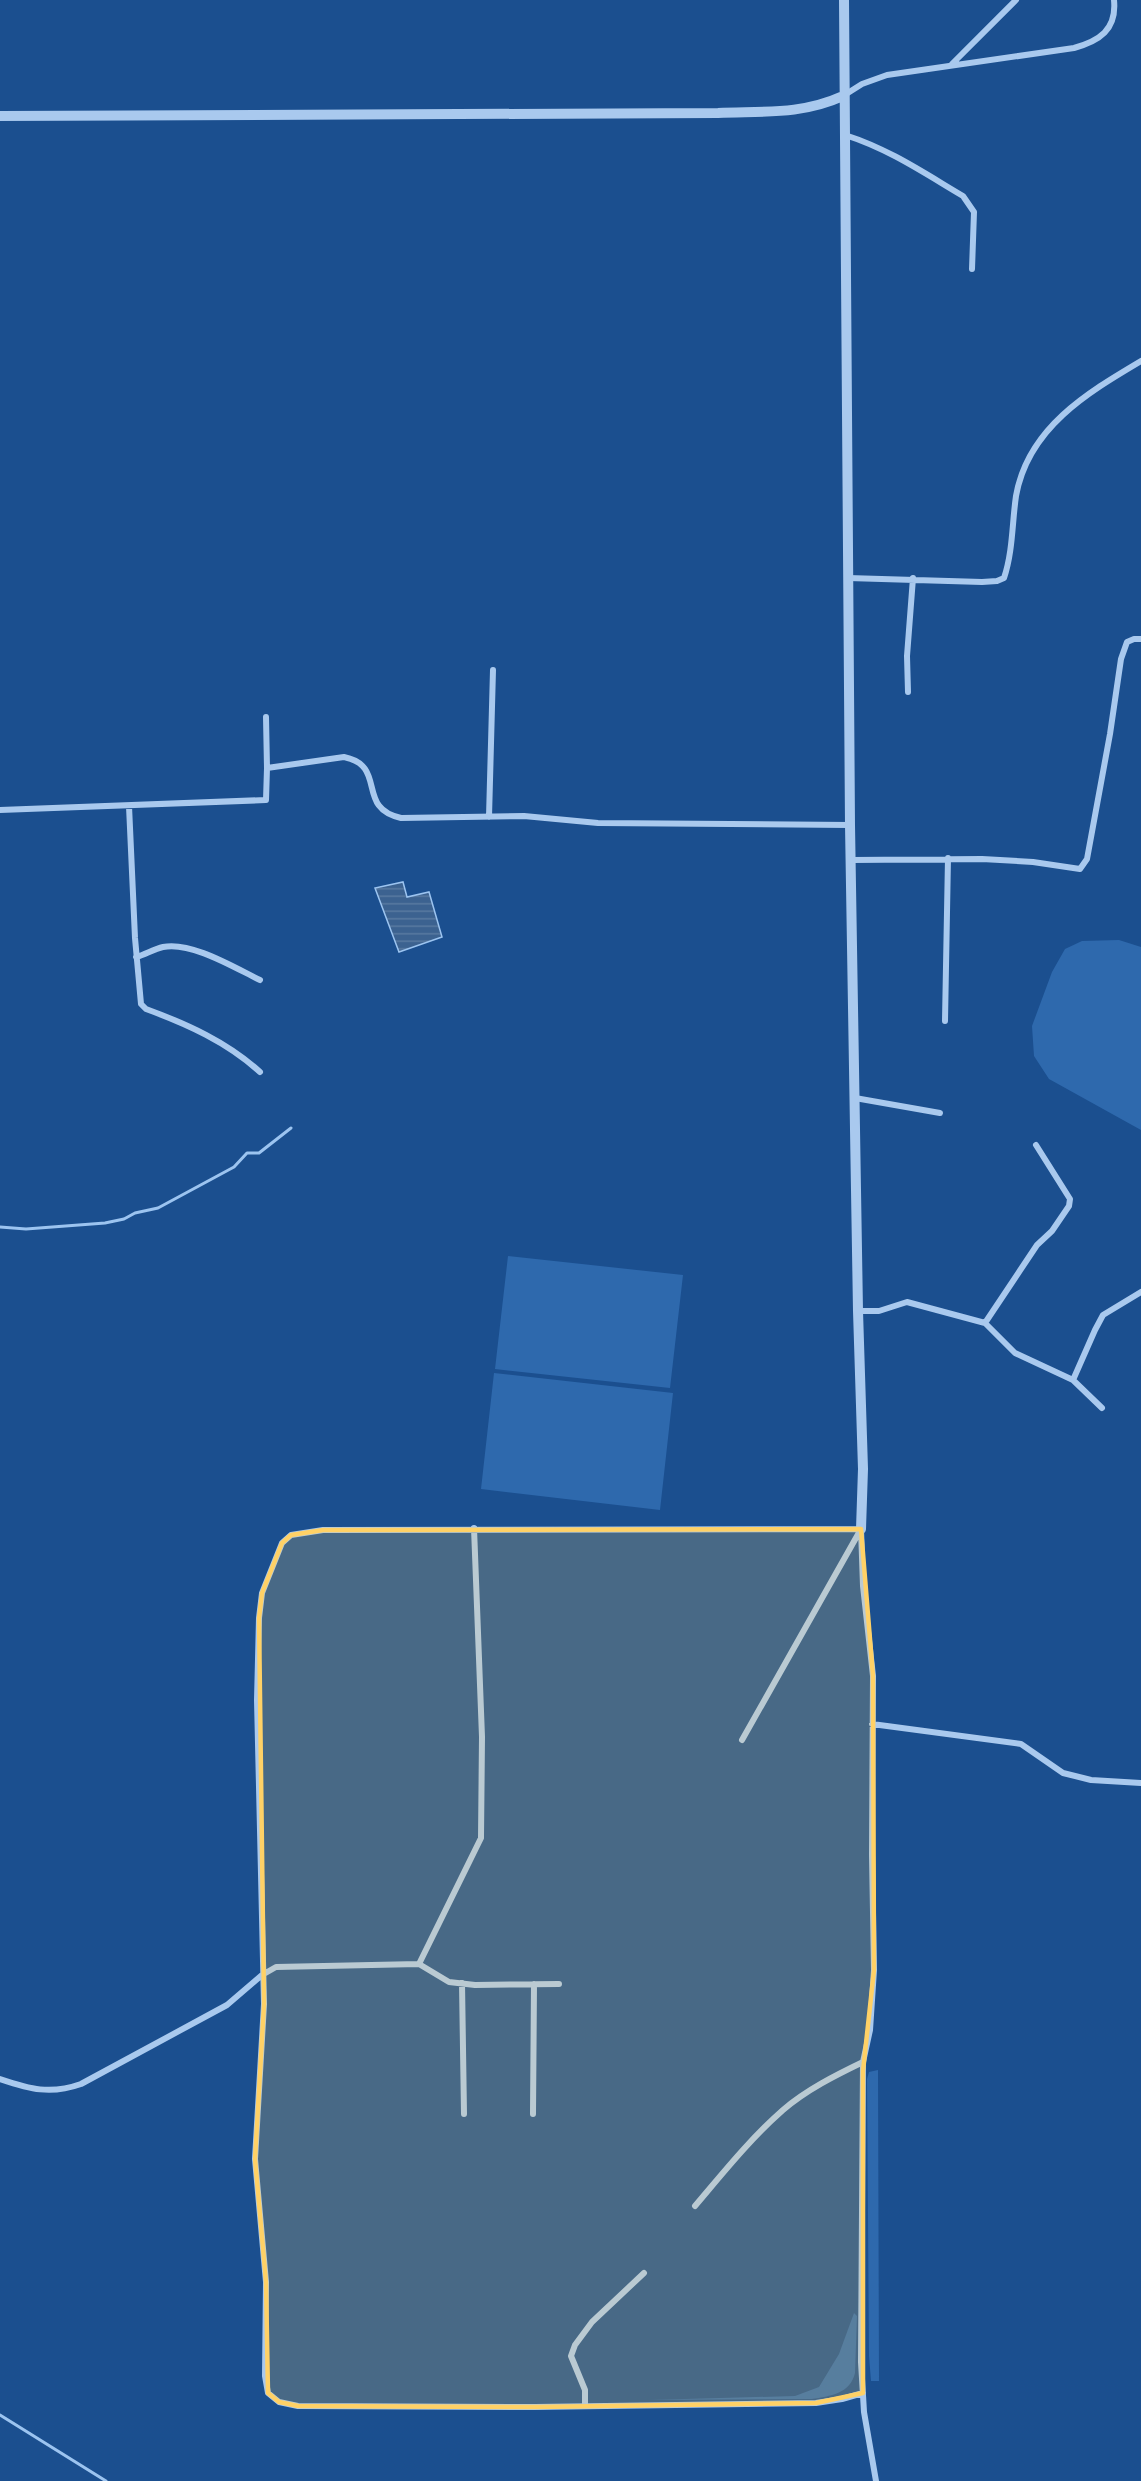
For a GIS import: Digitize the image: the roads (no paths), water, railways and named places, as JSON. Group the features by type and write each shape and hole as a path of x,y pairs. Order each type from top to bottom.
{"street":[{"path":"844,0 850,825 858,1311 863,1458 861,1528 863,1586 873,1676 874,1970 870,2030 863,2062 861,2362 863,2393 876,2481"},
{"path":"951,64 1016,0"},
{"path":"0,116 718,113 798,110 820,106 843,96 862,84 887,75 1074,48 1095,42 1110,24 1114,13 1114,0"},
{"path":"846,135 874,144 901,158 963,196 974,212 972,269"},
{"path":"848,578 913,578 982,582 1004,578 1009,563 1017,494 1029,462 1042,437 1064,412 1141,361"},
{"path":"908,692 907,656 913,578"},
{"path":"852,860 948,858 1033,862 1080,869 1088,859 1121,659 1127,642 1141,639"},
{"path":"489,817 493,670"},
{"path":"0,810 266,800 266,717"},
{"path":"267,768 344,757 356,760 368,772 375,801 381,810 388,816 401,818 524,816 598,823 850,825"},
{"path":"129,806 140,999 146,1009 214,1038 241,1055 260,1072"},
{"path":"945,1021 948,858"},
{"path":"136,957 164,947 175,947 209,954 260,980"},
{"path":"855,1098 940,1113"},
{"path":"985,1323 1037,1245 1052,1231 1070,1206 1070,1199 1035,1145"},
{"path":"1073,1380 1103,1315 1141,1292"},
{"path":"858,1311 879,1311 907,1302 985,1323 1015,1353 1073,1380 1102,1408"},
{"path":"861,1528 474,1528 291,1534 282,1544 262,1593 259,1618 257,1700 264,2004 255,2159 266,2282 265,2376 268,2393 279,2402 298,2406 816,2403 863,2393"},
{"path":"419,1964 481,1838 482,1737 474,1528"},
{"path":"742,1740 861,1528"},
{"path":"872,1724 1020,1744 1063,1773 1091,1779 1141,1783"},
{"path":"0,2079 24,2087 43,2090 63,2090 81,2084 227,2005 276,1966 419,1964 449,1982 559,1984"},
{"path":"462,1983 464,2114"},
{"path":"533,2114 534,1984"},
{"path":"695,2206 732,2163 784,2109 830,2078 863,2062"},
{"path":"585,2406 585,2390 572,2356 574,2345 592,2322 644,2273"}],"waterway":[{"path":"0,1227 26,1229 105,1223 158,1208 234,1167 247,1153 259,1153 291,1128"},
{"path":"0,2415 106,2481"}]}
